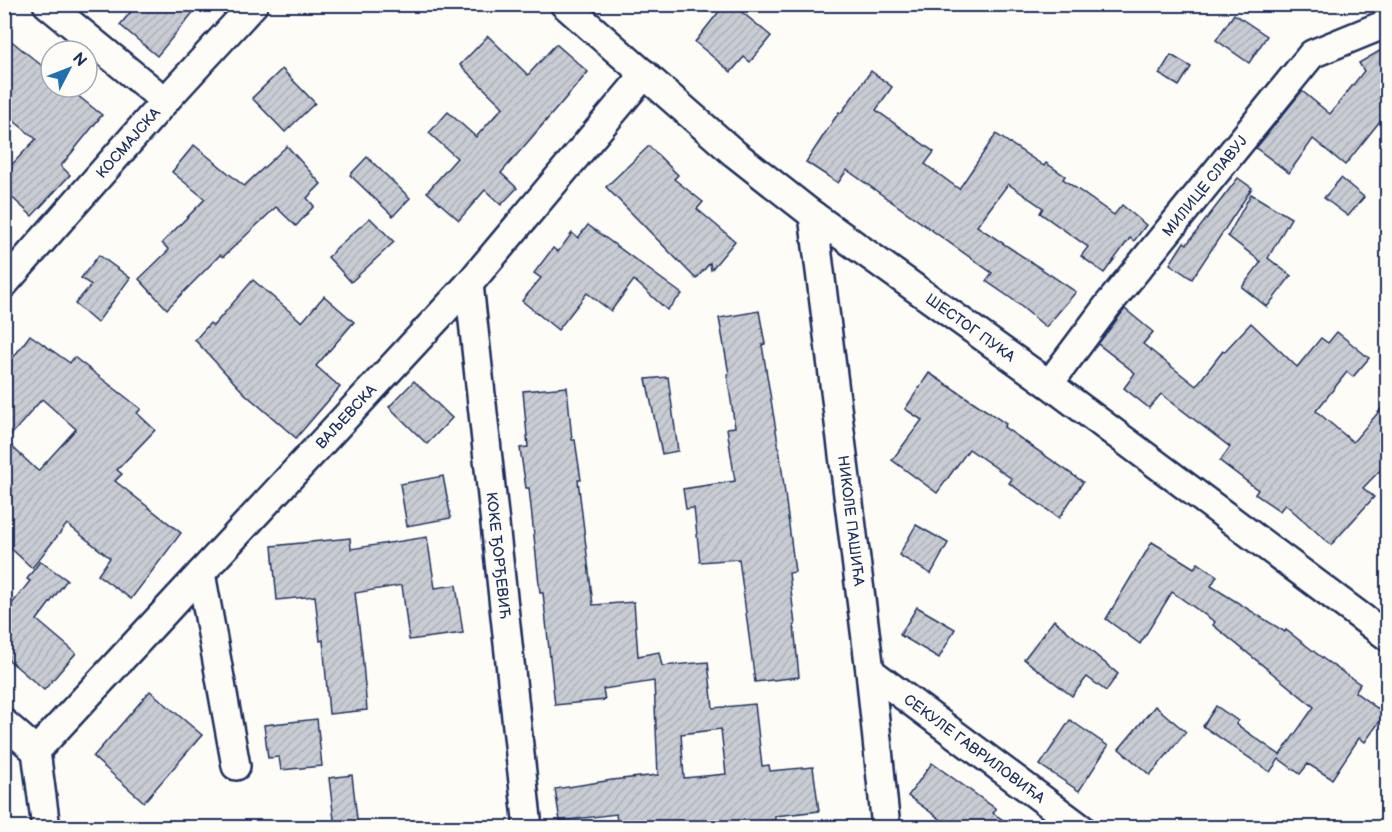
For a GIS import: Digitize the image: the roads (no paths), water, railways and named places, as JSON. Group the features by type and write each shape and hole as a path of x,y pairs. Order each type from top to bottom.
{"street":[{"path":"47,4 165,101"},
{"name":"КОСМАЈСКА","path":"4,284 254,4"},
{"name":"ШЕСТОГ ПУКА","path":"564,4 734,153 813,215 1049,384 1388,637"},
{"name":"МИЛИЦЕ СЛАВУЈ","path":"1049,384 1108,304 1312,54 1388,23"},
{"name":"ВАЉЕВСКА","path":"36,751 469,284 645,74"},
{"name":"НИКОЛЕ ПАШИЋА","path":"813,215 870,670 885,828"},
{"name":"КОКЕ ЂОРЂЕВИЋ","path":"469,284 528,828"},
{"path":"201,573 236,766"},
{"name":"СЕКУЛЕ ГАВРИЛОВИЋА","path":"870,670 1081,828"},
{"path":"4,723 36,751 46,828"}]}
